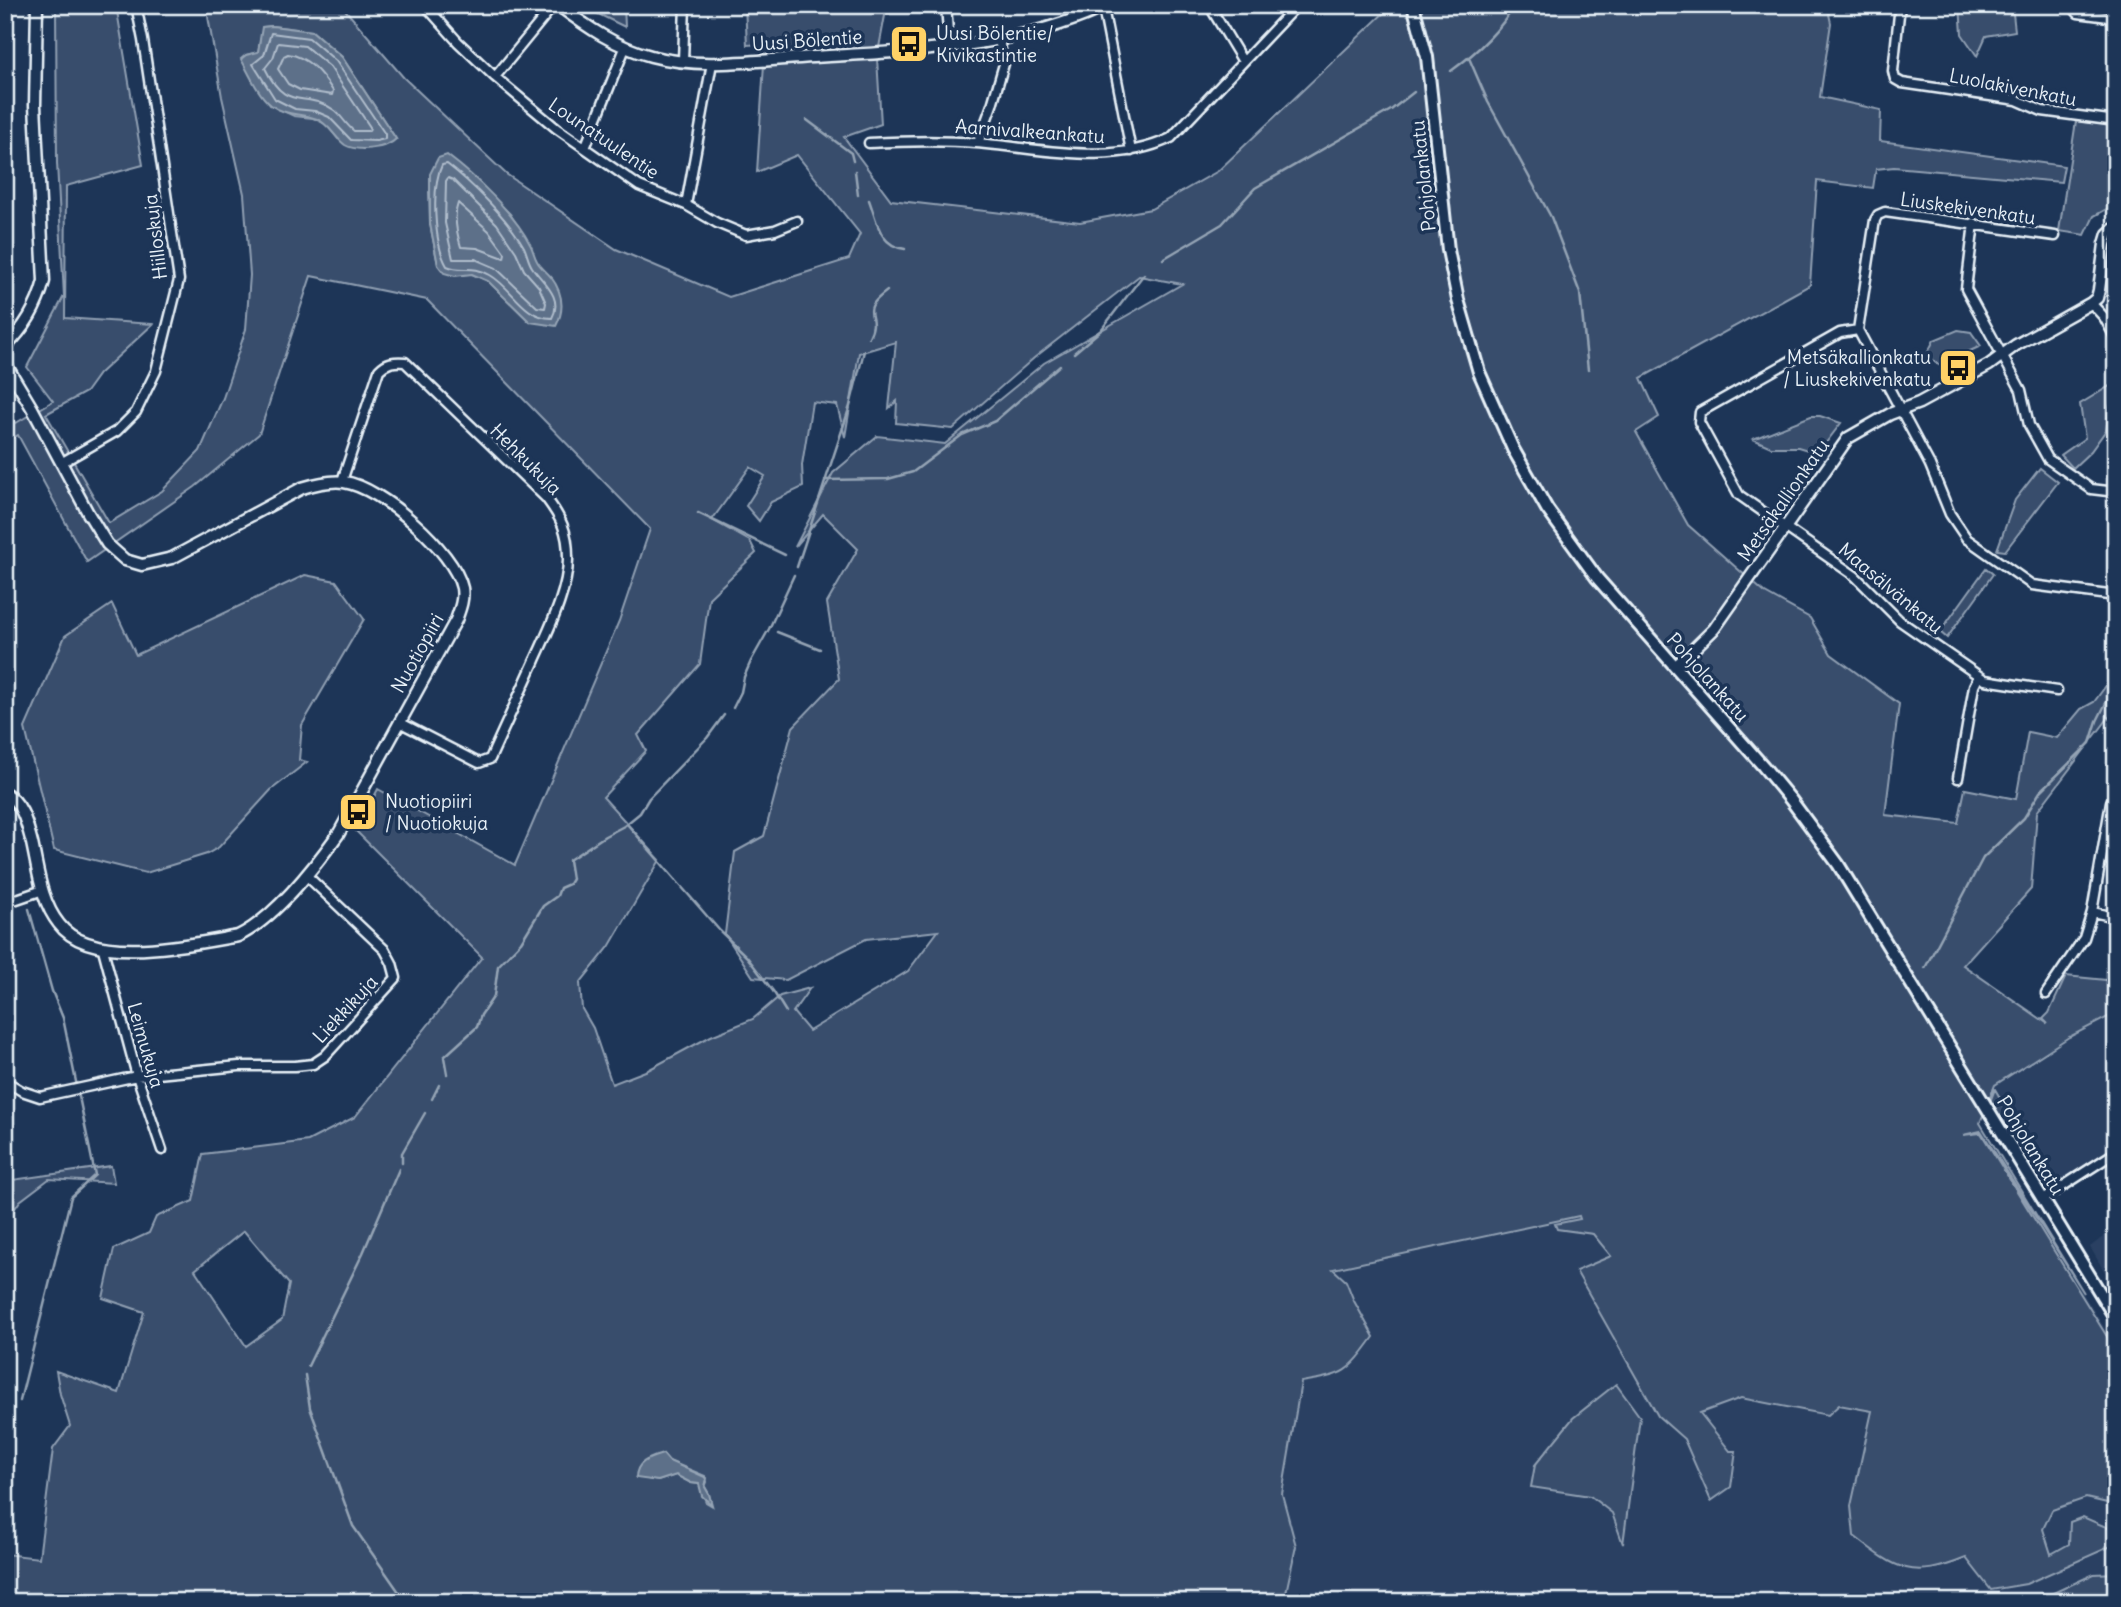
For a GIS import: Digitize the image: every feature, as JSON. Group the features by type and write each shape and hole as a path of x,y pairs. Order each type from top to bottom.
{"main road":[{"name":"Pohjolankatu","path":"1413,5 1427,57 1448,250 1461,312 1487,392 1513,449 1547,509 1597,578 1791,800 1838,864 2116,1319"}],"street":[{"path":"5,347 29,320 44,281 36,105 37,5"},
{"name":"Hiilloskuja","path":"61,463 117,432 136,412 156,371 179,280 136,5"},
{"name":"Lounatuulentie","path":"425,5 458,42 495,77 556,128 639,186 746,234 775,230 797,221"},
{"path":"495,77 556,5"},
{"name":"Uusi Bölentie","path":"556,5 591,30 625,48 653,57 712,63 999,40 1069,21 1105,6"},
{"path":"683,61 685,5"},
{"path":"946,5 949,46"},
{"path":"1209,5 1242,60"},
{"name":"Aarnivalkeankatu","path":"869,143 927,139 1047,151 1113,153 1150,148 1171,138 1242,60 1297,5"},
{"name":"Luolakivenkatu","path":"1900,5 1893,71 1895,79 1902,83 2018,100 2042,111 2116,121"},
{"path":"2071,5 2078,13 2116,18"},
{"path":"1105,6 1132,151"},
{"path":"978,143 1004,64 999,40"},
{"path":"585,148 625,48"},
{"path":"686,205 712,63"},
{"name":"Liuskekivenkatu","path":"1858,330 1878,215 1885,212 2055,236"},
{"path":"1974,223 1966,289 2021,390 2029,425 2048,459 2091,489 2116,492"},
{"path":"2116,227 2108,234 2099,290 2097,298 2091,303 2104,317 2116,339"},
{"name":"Metsäkallionkatu","path":"1676,666 1714,629 1848,438 1989,365 2016,345 2091,303"},
{"path":"1858,330 1930,465 1950,514 1967,538 2032,585 2116,596"},
{"name":"Maasälvänkatu","path":"1858,330 1840,333 1700,412 1699,422 1739,495 1855,576 1899,621 1985,680 2057,691"},
{"name":"Hehkukuja","path":"342,481 379,370 385,364 405,362 546,498 561,518 566,537 569,560 565,584 550,625 490,759 480,763 399,722"},
{"name":"Nuotiopiiri","path":"5,363 107,544 125,560 142,565 156,564 302,488 342,481 373,492 397,509 444,555 462,588 462,603 456,620 339,833 306,875 251,930 238,936 154,947 103,949 76,940 61,927 51,912 23,814 5,793"},
{"path":"1958,779 1974,685 1979,676"},
{"path":"2046,995 2084,938 2092,912 2111,802 2116,797"},
{"name":"Liekkikuja","path":"138,1076 239,1066 313,1064 326,1056 396,978 385,950 306,875"},
{"path":"5,902 43,890"},
{"path":"2092,912 2116,917"},
{"name":"Leimukuja","path":"103,949 138,1076 162,1150"},
{"path":"5,1081 40,1097 138,1076"},
{"path":"2043,1199 2116,1152"}],"shaded area":[{"path":"56,5 116,5 143,165 66,186 65,318 153,324 99,374 86,392 46,414 109,523 162,491 200,451 223,398 246,329 250,275 244,194 222,97 206,5 341,5 404,78 506,174 616,249 729,297 849,259 860,234 797,155 757,172 764,64 762,44 747,45 745,5 887,5 877,58 881,124 844,137 891,200 1080,222 1151,209 1218,171 1389,8 1388,5 1827,5 1831,23 1820,97 1881,110 1880,141 2064,166 2061,182 1894,167 1876,169 1873,188 1817,181 1810,285 1641,378 1659,417 1636,432 1688,525 1765,593 1810,618 1831,654 1899,704 1885,815 1958,823 1965,789 2016,799 2028,732 2057,738 2081,709 2094,702 2116,672 2116,708 2037,812 2031,889 1963,965 2048,1024 2043,1019 2049,1013 2066,976 2116,981 2116,1013 2069,1037 1995,1085 1980,1123 2084,1293 1981,1131 1963,1135 1981,1133 2116,1351 2116,1517 2107,1503 2086,1498 2052,1510 2043,1529 2051,1554 2069,1544 2070,1522 2083,1517 2113,1530 2116,1544 2026,1584 1991,1590 1966,1558 1932,1569 1918,1570 1894,1564 1854,1536 1851,1506 1872,1411 1839,1405 1828,1415 1741,1398 1700,1413 1730,1451 1736,1451 1731,1487 1711,1501 1684,1439 1658,1416 1576,1271 1611,1256 1593,1234 1557,1229 1555,1224 1580,1219 1579,1216 1333,1269 1346,1281 1374,1337 1358,1359 1344,1370 1328,1377 1301,1382 1282,1494 1296,1546 1284,1602 5,1602 5,1554 39,1558 53,1449 70,1426 56,1371 119,1393 144,1312 103,1298 114,1249 149,1233 156,1217 193,1201 203,1154 308,1141 355,1117 482,957 356,831 378,789 515,865 619,621 650,529 427,300 311,276 259,434 195,487 87,562 18,435 5,442 5,410 16,423 53,401 27,367 64,296 57,163","holes":["263,27 312,31 342,57 396,139 338,139 326,124 313,118 294,116 270,105 242,59 258,52","463,168 510,214 530,245 537,263 552,278 530,322 488,281 438,265 430,224 429,192","1139,276 1182,284 1044,363 945,444 877,436 833,473 795,547 823,514 858,549 827,603 839,679 793,727 764,836 735,852 725,934 753,977 786,980 866,939 938,931 908,971 809,1031 793,1012 810,988 780,996 753,1019 711,1036 648,1070 612,1084 593,1028 582,1009 580,983 609,947 660,860 603,797 646,751 638,735 700,664 709,598 756,553 750,541 712,520 750,467 765,476 746,506 759,521 771,502 803,487 802,465 812,402 837,405 845,437 859,353 896,342 889,408 897,401 896,423 953,429 1034,358","244,1231 289,1284 282,1320 246,1346 195,1270","663,1454 669,1461 705,1476 705,1487 711,1505 706,1502 699,1484 676,1475 658,1481 636,1477"]},
{"path":"580,5 624,5 625,27"},
{"path":"1960,5 2012,5 2015,31 1986,36 1977,56 1962,34"},
{"path":"2076,121 2116,126 2116,204 2094,216 2085,235 2059,231"},
{"path":"1958,330 1971,332 1981,346 1939,365 1932,360 1928,352 1934,340"},
{"path":"2113,384 2106,430 2091,451 2073,468 2061,455 2085,438 2080,404"},
{"path":"1811,416 1841,423 1822,448 1814,452 1798,447 1771,447 1753,439"},
{"path":"2040,468 2058,482 2005,551 1997,550 2015,500"},
{"path":"1986,568 1993,574 1947,638 1940,632"},
{"path":"305,575 336,581 364,619 302,725 299,760 307,762 271,790 219,847 207,854 146,873 54,850 25,728 65,636 112,604 136,655"},
{"path":"2112,1014 2116,1015 2116,1161 2059,1195 1995,1086"},
{"path":"1995,1089 2042,1175 2027,1159 1991,1106"},
{"path":"1981,1131 2116,1346 2116,1602 1257,1602 1307,1274"},
{"path":"111,1166 114,1183 49,1179 20,1201 5,1223 5,1181"},
{"path":"2116,1227 2116,1291 2090,1247"},
{"path":"1616,1384 1640,1417 1623,1544 1612,1513 1590,1496 1531,1487 1535,1465 1573,1418"},
{"path":"2116,1573 2116,1602 2091,1598 2088,1602 2034,1602 2094,1574"}],"water":[{"path":"262,27 312,31 342,57 396,139 379,147 350,147 317,119 282,111 266,101 241,59 258,52"},
{"path":"447,155 494,196 524,234 538,263 558,289 562,307 556,326 530,322 488,281 472,274 455,276 444,273 438,265 430,224 430,174 438,158"},
{"path":"663,1454 669,1461 707,1478 705,1487 712,1505 702,1496 699,1484 676,1475 658,1481 636,1478 641,1464"}],"waterway":[{"path":"1451,71 1486,41 1515,5"},
{"path":"1469,58 1488,102 1551,217 1580,293 1588,370"},
{"path":"1163,259 1222,224 1255,188 1391,110 1414,92"},
{"path":"807,120 851,153 853,161"},
{"path":"855,171 858,195"},
{"path":"869,200 884,238 896,247 905,249"},
{"path":"1074,353 1101,330 1144,274"},
{"path":"869,337 873,323 871,309 887,291"},
{"path":"797,567 850,406 864,351"},
{"path":"825,480 888,479 913,472 962,435 995,421 1060,365"},
{"path":"698,513 785,555"},
{"path":"733,708 751,661 794,575"},
{"path":"777,632 820,649"},
{"path":"1925,968 1983,858 2024,818 2040,792 2090,743 2097,721 2116,683"},
{"path":"447,1074 444,1057 477,1027 481,1015 494,996 498,966 521,942 543,906 557,896 560,888 569,884 572,879 569,860 640,813 649,798 707,738 724,715"},
{"path":"627,824 720,931 747,957 786,1012"},
{"path":"20,1401 71,1197 95,1175 63,1018 52,991 29,909"},
{"path":"432,1099 439,1085"},
{"path":"402,1163 402,1153 425,1113"},
{"path":"308,1366 363,1253 399,1169"},
{"path":"305,1375 310,1408 353,1526 406,1602"}],"place":[{"name":"Uusi Bölentie/ Kivikastintie","path":"909,44"},
{"name":"Metsäkallionkatu / Liuskekivenkatu","path":"1958,368"},
{"name":"Nuotiopiiri / Nuotiokuja","path":"358,812"}]}
